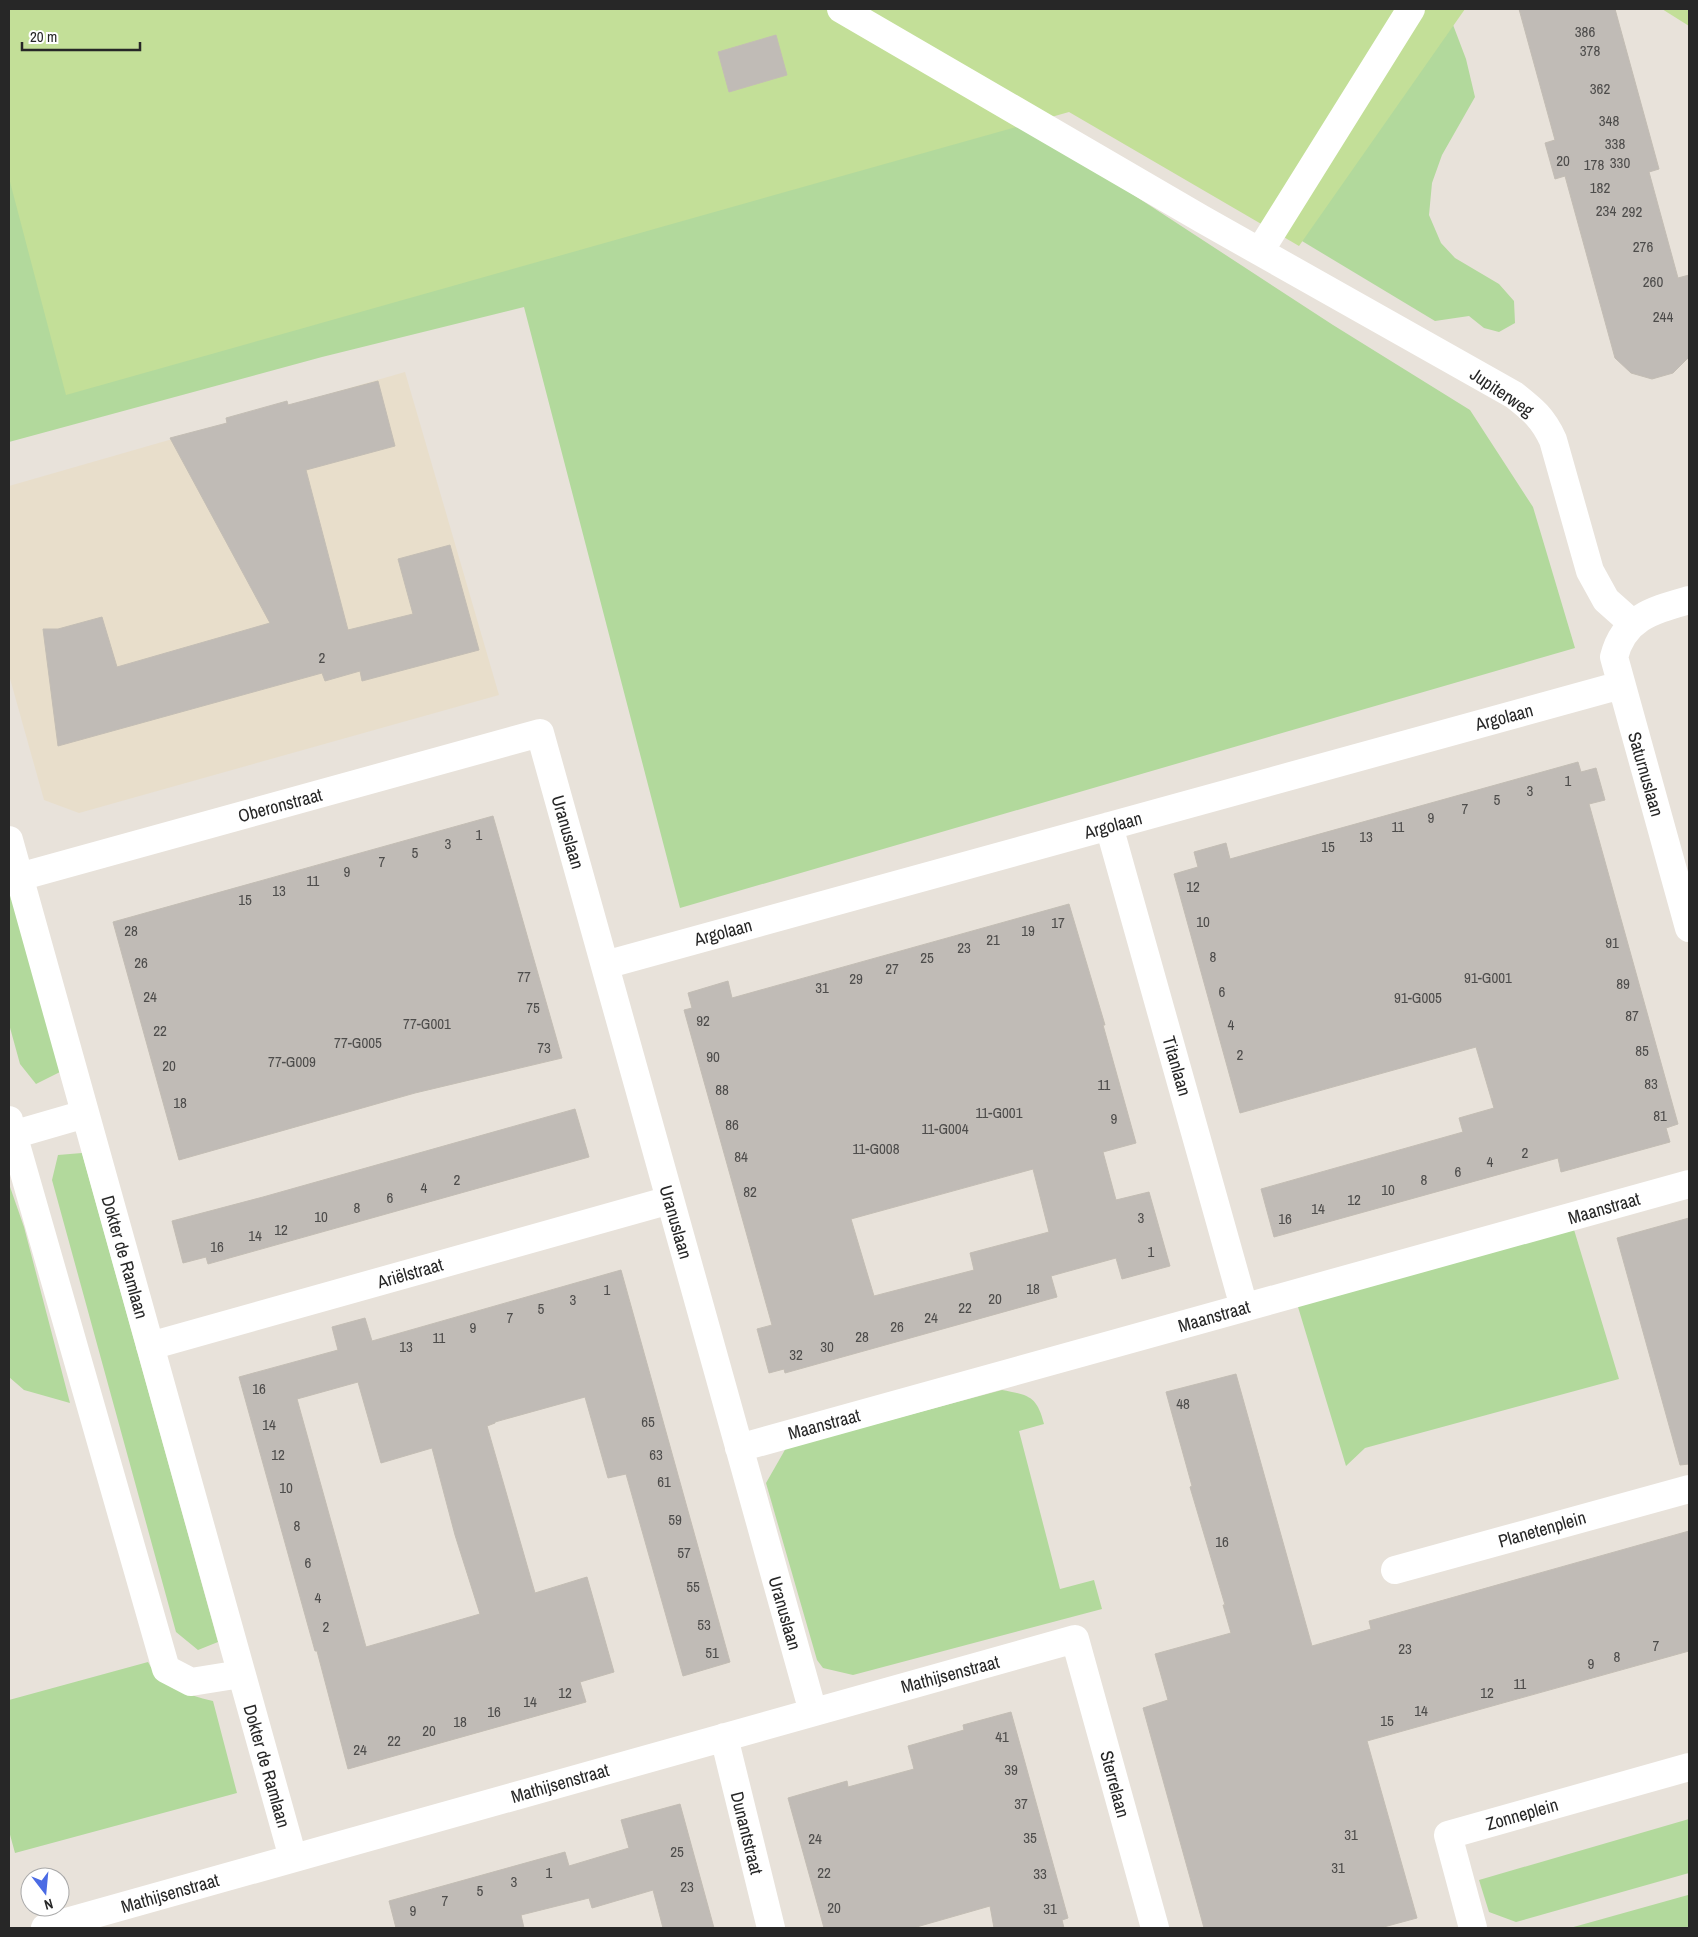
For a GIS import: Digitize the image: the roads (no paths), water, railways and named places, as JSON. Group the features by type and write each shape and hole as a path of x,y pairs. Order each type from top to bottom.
{"street":[{"name":"Jupiterweg","path":"840,9 1202,219 1514,395 1530,407 1545,422 1553,440 1590,571 1606,600 1632,624"},
{"path":"1260,251 1411,9"},
{"path":"1632,624 1652,611 1689,600"},
{"name":"Saturnuslaan","path":"1632,624 1617,645 1614,657 1689,928"},
{"name":"Argolaan","path":"605,965 1621,685"},
{"name":"Oberonstraat","path":"19,877 540,733"},
{"name":"Uranuslaan","path":"540,733 813,1712"},
{"name":"Titanlaan","path":"1109,826 1244,1307"},
{"name":"Dokter de Ramlaan","path":"9,840 293,1858"},
{"path":"85,1114 10,1130 166,1669 191,1682 241,1674"},
{"name":"Maanstraat","path":"739,1448 1689,1184"},
{"name":"Ariëlstraat","path":"150,1346 670,1200"},
{"name":"Planetenplein","path":"1395,1570 1689,1489"},
{"name":"Mathijsenstraat","path":"45,1928 1075,1639"},
{"name":"Sterrelaan","path":"1075,1639 1155,1928"},
{"name":"Dunantstraat","path":"724,1737 771,1928"},
{"name":"Zonneplein","path":"1473,1928 1448,1835 1689,1767"}]}
